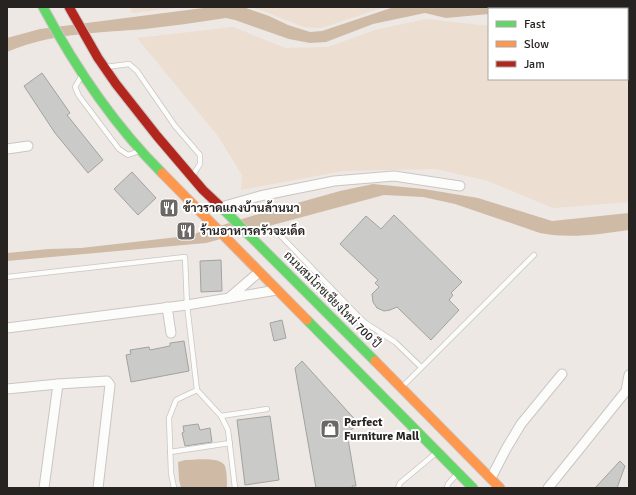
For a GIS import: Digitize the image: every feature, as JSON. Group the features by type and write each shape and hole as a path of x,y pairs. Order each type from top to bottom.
{"main road":[{"path":"43,7 74,63 123,129 141,150 206,219 473,488"},
{"name":"ถนนสมโภชเชียงใหม่ 700 ปี","path":"69,7 98,58 146,123 192,176 500,488"}],"street":[{"path":"7,149 28,146"},
{"path":"221,207 260,196 334,181 394,176 460,186"},
{"path":"228,299 259,272"},
{"path":"7,328 187,305 278,290"},
{"path":"167,307 171,333"},
{"path":"491,478 521,424 562,374"},
{"path":"548,488 626,391 629,375"},
{"path":"7,389 58,384 109,382 110,385 98,488"},
{"path":"44,488 58,384"}],"lane":[{"path":"105,67 129,64 137,71 175,126 200,155 200,164 192,176"},
{"path":"82,74 75,87 79,96 119,150 128,155 141,150"},
{"path":"278,233 360,318 395,342 422,368"},
{"path":"401,387 422,368 534,255"},
{"path":"7,277 185,257 187,305 197,390 221,416 228,430 235,488"},
{"path":"174,488 171,474 169,418 176,400 197,390"},
{"path":"221,416 267,409"},
{"path":"170,452 230,443"},
{"path":"398,488 400,483 437,452"},
{"path":"447,488 448,484 458,473"}],"shaded area":[{"path":"130,7 186,7 132,13"},
{"path":"211,7 243,7 310,32 322,31 394,7 553,7 488,8 488,14 446,18 425,13 373,24 326,42 310,43 289,39 226,18 145,29 57,37 7,52 7,38 40,29"},
{"path":"249,7 384,7 321,28 304,27"},
{"path":"426,19 488,26 488,80 628,80 629,27 629,202 553,208 488,181 436,169 343,171 241,190 242,175 218,136 137,38 233,27 285,48 328,47 375,30"},
{"path":"373,184 424,189 478,198 552,221 629,213 629,230 574,236 551,235 540,233 455,204 423,197 384,195 206,243 7,261 7,253 81,248 187,236 340,191"},
{"path":"201,459 223,463 227,477 227,488 181,488 178,462"}],"building":[{"path":"42,73 70,113 67,115 103,160 88,173 55,133 24,86"},
{"path":"132,172 156,198 138,215 114,189"},
{"path":"394,215 462,282 451,293 453,295 449,300 459,310 431,340 397,307 384,311 377,308 373,302 372,294 379,287 375,283 378,280 340,244 366,216 381,229"},
{"path":"221,260 222,291 201,292 200,261"},
{"path":"282,320 286,338 274,341 270,323"},
{"path":"184,341 189,371 131,382 126,355 131,354 130,350 149,347 150,350 170,346 170,343"},
{"name":"Perfect Furniture Mall","path":"302,361 359,424 347,433 356,486 352,486 353,488 316,488 295,368"},
{"path":"270,416 279,480 245,485 237,420"},
{"path":"198,424 200,430 210,428 212,442 185,446 182,433 184,432 183,426"},
{"path":"620,461 625,466 617,488 595,488"}],"traffic: fast":[{"path":"43,7 68,52 96,94 144,155 162,173"},
{"path":"221,207 375,361"},
{"path":"307,320 473,488"}],"traffic: slow":[{"path":"162,173 307,320"},
{"path":"375,361 500,488"}],"traffic: jam":[{"path":"69,7 98,58 116,84 157,136 203,190 221,207"}],"place":[{"name":"ข้าวราดแกงบ้านล้านนา","path":"169,208"},
{"name":"ร้านอาหารครัวจะเด็ด","path":"186,231"},
{"name":"Perfect Furniture Mall","path":"330,429"}]}
